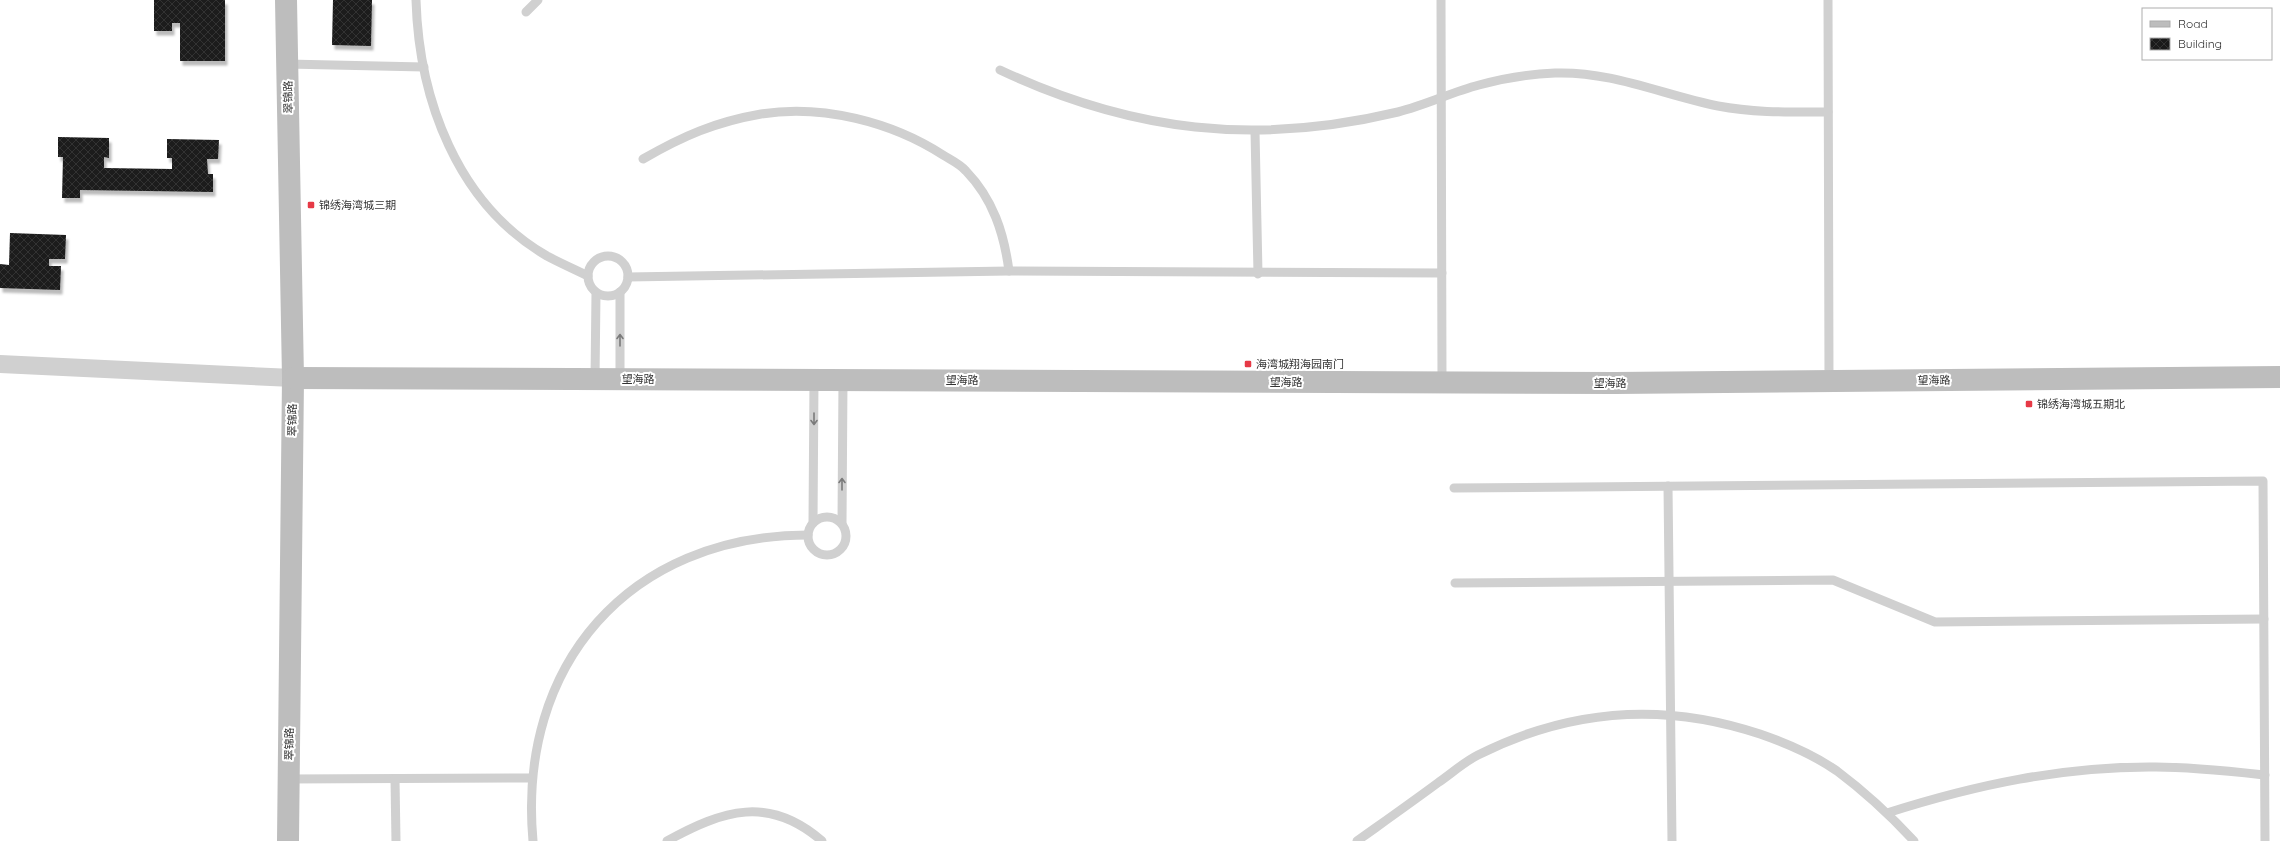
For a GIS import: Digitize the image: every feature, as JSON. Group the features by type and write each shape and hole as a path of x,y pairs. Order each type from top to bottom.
{"street":[{"name":"翠锦路","path":"286,0 293,378 288,841"},
{"path":"0,364 293,378"},
{"name":"望海路","path":"293,378 1442,382 1829,381 2280,377"}],"lane":[{"path":"416,0 417,31 434,112 452,155 477,194 509,227 546,255 588,276"},
{"path":"526,12 538,0"},
{"path":"1441,0 1442,382"},
{"path":"1828,0 1829,381"},
{"path":"287,64 424,67"},
{"path":"1000,70 1069,100 1128,116 1180,126 1255,131 1300,129 1368,119 1441,99 1486,83 1517,76 1557,73 1596,75 1636,82 1682,97 1758,112 1828,112"},
{"path":"643,159 680,138 721,123 763,114 806,112 849,117 890,128 929,146 965,169 979,186 992,206 1001,227 1009,272"},
{"path":"1255,131 1258,274"},
{"path":"620,292 613,295 604,296 596,293 590,285 588,276 590,266 598,258 608,256 618,259 626,267 628,277 620,292 620,379"},
{"path":"628,277 1009,272 1258,274 1442,273"},
{"path":"595,379 596,293"},
{"path":"813,523 824,517 837,519 845,528 846,541 844,547 834,554 821,554 811,547 808,534 813,523 814,380"},
{"path":"842,523 843,380"},
{"path":"1454,488 2263,481 2265,841"},
{"path":"1668,486 1672,841"},
{"path":"533,841 531,816 532,778 539,731 555,686 579,645 610,609 647,579 688,556 734,541 781,535 808,534"},
{"path":"1455,583 1834,580 1935,622 2264,619"},
{"path":"1357,841 1476,756 1522,735 1570,721 1620,714 1670,714 1728,724 1784,742 1836,770 1887,813 1914,841"},
{"path":"1887,813 1940,796 1985,785 2054,773 2101,768 2156,767 2210,769 2265,775"},
{"path":"288,779 532,778"},
{"path":"395,779 396,841"},
{"path":"667,841 720,816 749,811 778,814 805,827 822,841"}],"building":[{"path":"154,0 225,0 225,61 180,61 180,23 172,23 172,31 154,31"},
{"path":"333,0 372,0 371,46 332,45"},
{"path":"58,137 109,138 109,158 104,157 104,168 172,169 172,158 167,158 167,139 219,140 218,159 207,159 208,174 213,174 213,192 80,190 80,198 62,198 63,157 58,157"},
{"path":"10,233 66,235 65,259 49,259 49,266 61,266 60,290 0,288 0,264 9,265"}],"place":[{"name":"锦绣海湾城三期","path":"311,205"},
{"name":"海湾城翔海园南门","path":"1248,364"},
{"name":"锦绣海湾城五期北","path":"2029,404"}]}
